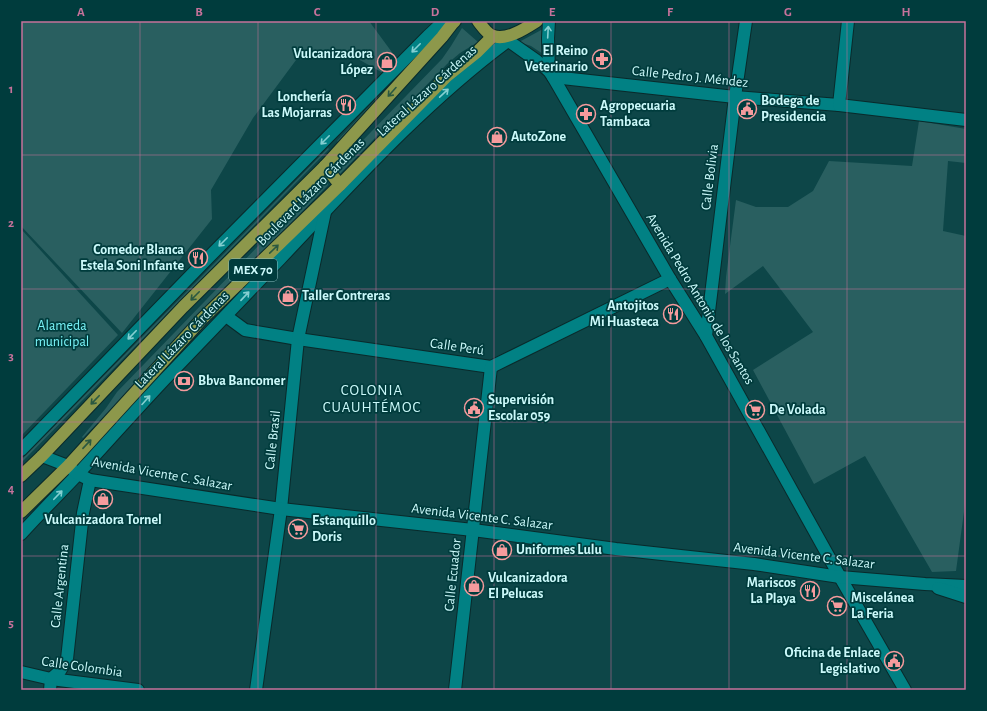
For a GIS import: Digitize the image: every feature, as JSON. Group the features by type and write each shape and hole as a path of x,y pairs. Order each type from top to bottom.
{"main road":[{"name":"Boulevard Lázaro Cárdenas","path":"21,476 42,456 183,307 325,166 455,21"},
{"path":"478,21 484,30 502,38"},
{"name":"MEX 70","path":"502,38 526,28 537,21"},
{"name":"Boulevard Lázaro Cárdenas","path":"21,512 68,466 202,319 329,196 447,76 477,52 502,38"},
{"path":"325,166 340,185"}],"street":[{"path":"21,450 212,253 444,21"},
{"path":"548,21 551,74"},
{"name":"Calle Bolivia","path":"706,336 735,97 746,21"},
{"path":"838,105 848,21"},
{"path":"502,38 537,61 551,74"},
{"name":"Lateral Lázaro Cárdenas","path":"21,534 163,381 406,128 450,87 486,57 502,38"},
{"name":"Calle Pedro J. Méndez","path":"551,74 735,97 838,105 966,120"},
{"name":"Avenida Pedro Antonio de los Santos","path":"551,74 670,279 706,336 840,577 905,690"},
{"name":"Calle Brasil","path":"256,690 281,509 298,339 329,196"},
{"name":"Calle Perú","path":"226,316 245,330 491,367 670,279"},
{"name":"Calle Ecuador","path":"455,690 491,367"},
{"name":"Avenida Vicente C. Salazar","path":"42,456 68,466 78,474 90,480 281,509 473,530 616,549 754,564 840,577 966,586"},
{"name":"Calle Argentina","path":"51,684 67,659 83,513 90,480"},
{"name":"Avenida Vicente C. Salazar","path":"925,584 966,598"},
{"name":"Calle Colombia","path":"21,672 51,684 138,690"}],"green space":[{"path":"21,21 369,21 394,55 383,73 358,59 302,52 253,118 211,190 212,219 122,333 21,226"},
{"path":"462,28 478,42 460,53 447,64 339,175 335,169 442,59"},
{"path":"543,29 543,54 531,46 519,42"},
{"path":"427,44 428,46 338,142 337,141"},
{"path":"919,121 966,129 966,163 948,161 943,231 966,236 966,497 956,571 932,572 865,456 814,484 753,370 813,332 763,266 725,294 736,200 756,207 788,207 813,191 829,161 912,166"},
{"path":"328,148 329,149 21,463 21,460"},
{"path":"323,179 327,181 328,185 83,438 82,437 117,392"},
{"name":"Alameda municipal","path":"21,229 118,335 21,436"}],"place":[{"name":"El Reino Veterinario","path":"602,59"},
{"name":"Vulcanizadora López","path":"387,62"},
{"name":"Lonchería Las Mojarras","path":"346,105"},
{"name":"Bodega de Presidencia","path":"747,109"},
{"name":"Agropecuaria Tambaca","path":"586,114"},
{"name":"AutoZone","path":"497,137"},
{"name":"Comedor Blanca Estela Soni Infante","path":"198,258"},
{"name":"Taller Contreras","path":"288,296"},
{"name":"Antojitos Mi Huasteca","path":"673,314"},
{"name":"Bbva Bancomer","path":"184,381"},
{"name":"Supervisión Escolar 059","path":"474,408"},
{"name":"De Volada","path":"755,410"},
{"name":"Vulcanizadora Tornel","path":"103,499"},
{"name":"Estanquillo Doris","path":"298,529"},
{"name":"Uniformes Lulu","path":"502,550"},
{"name":"Vulcanizadora El Pelucas","path":"474,586"},
{"name":"Mariscos La Playa","path":"810,591"},
{"name":"Miscelánea La Feria","path":"837,606"},
{"name":"Oficina de Enlace Legislativo","path":"894,661"}],"district":[{"name":"COLONIA CUAUHTÉMOC","path":"372,398"}]}
